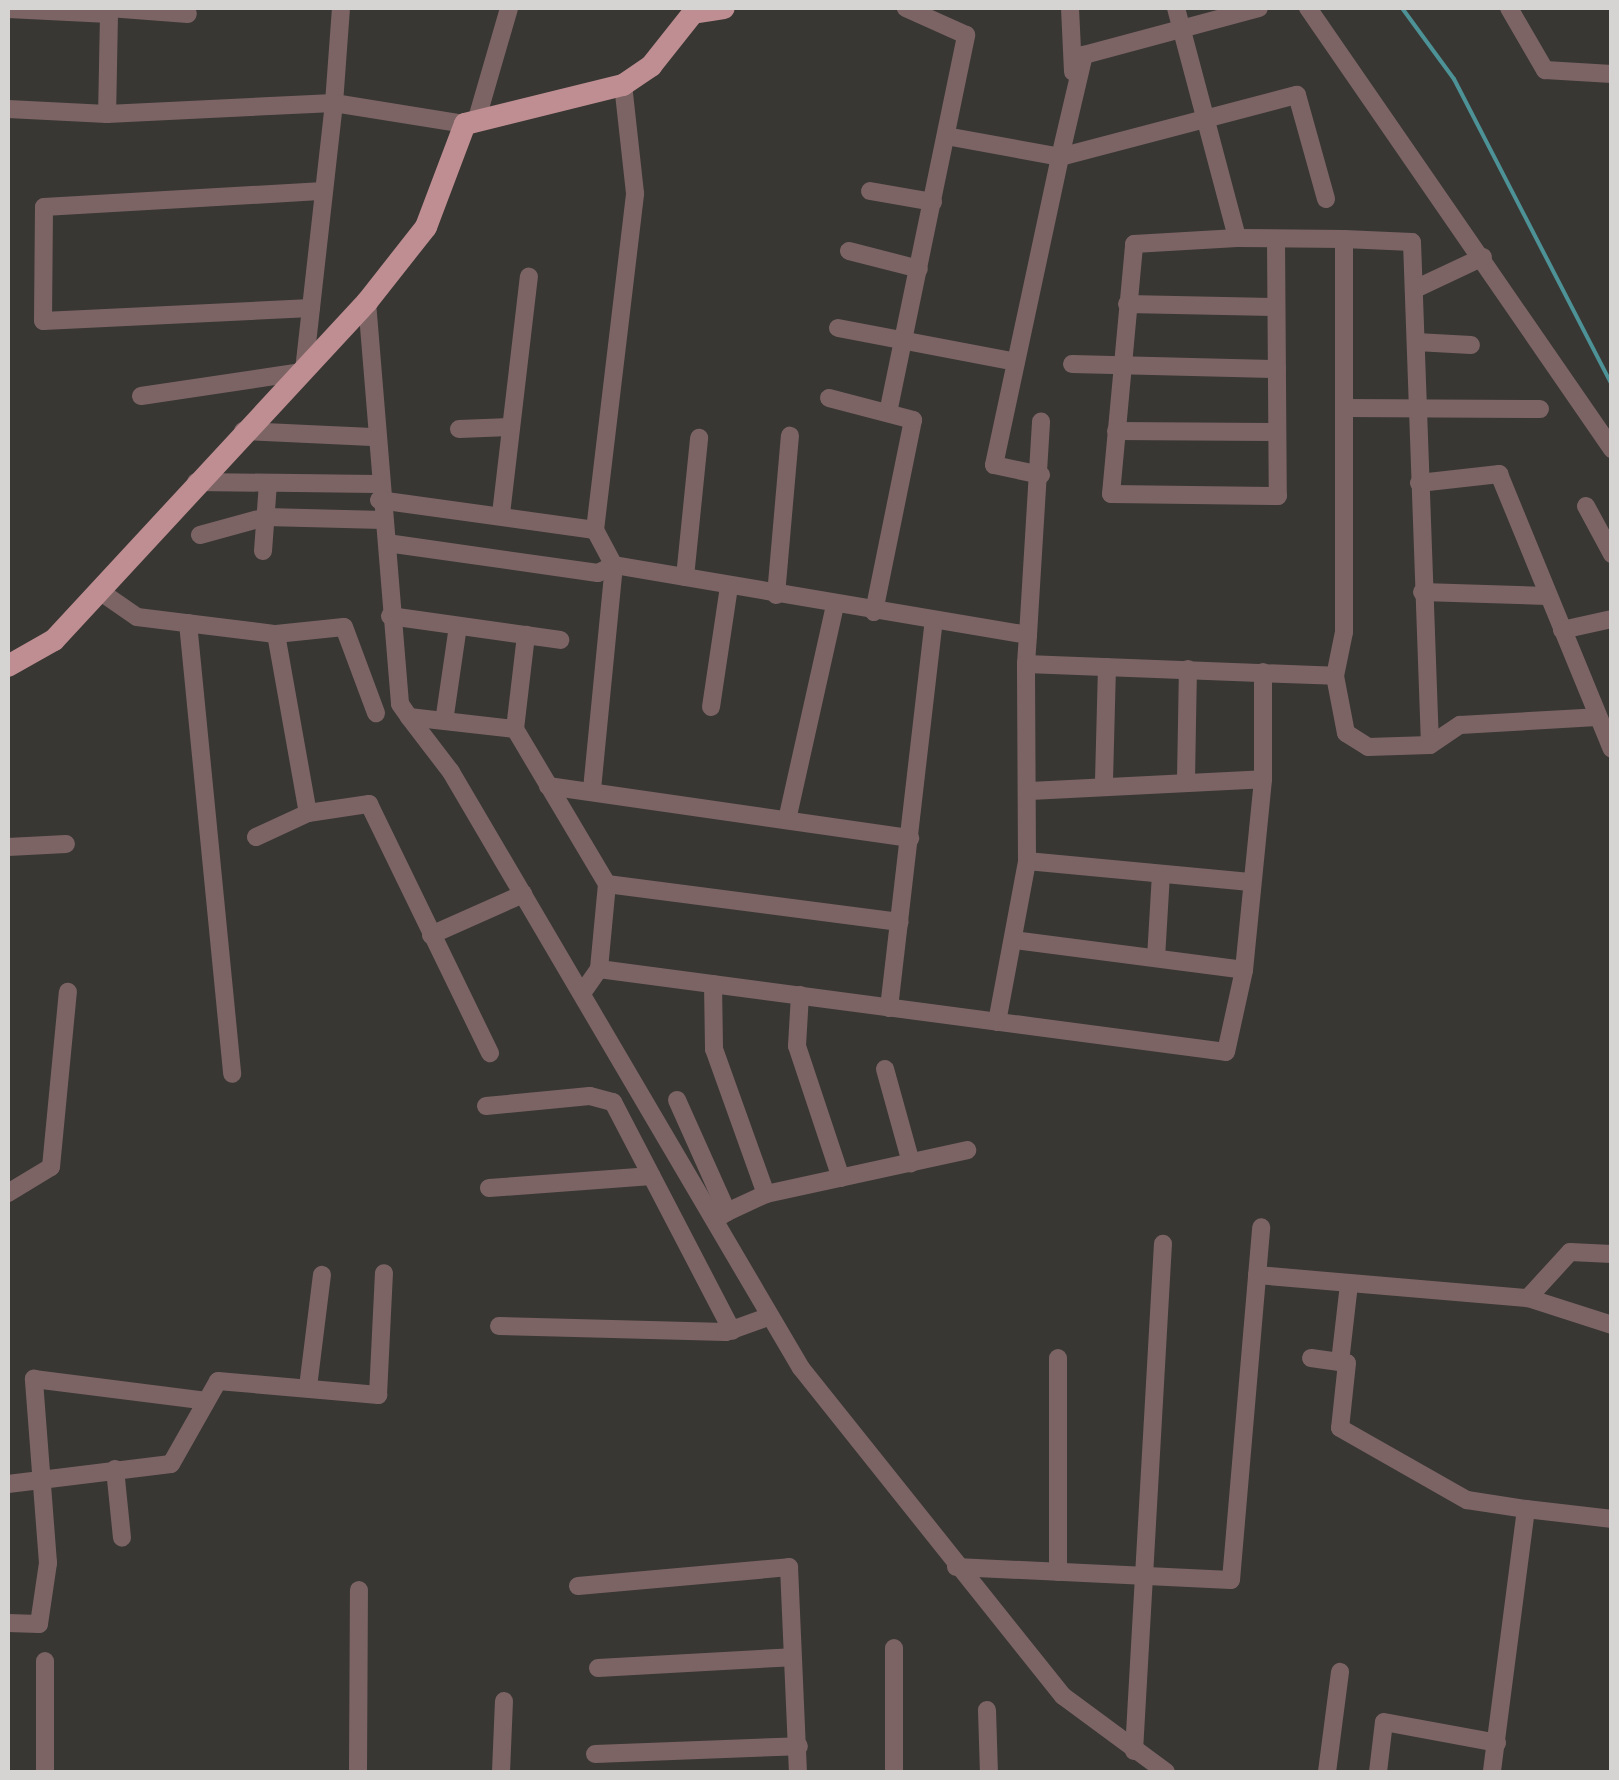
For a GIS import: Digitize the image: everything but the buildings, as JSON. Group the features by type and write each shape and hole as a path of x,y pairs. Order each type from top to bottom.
{"main road":[{"path":"8,666 54,640 300,367 366,302 426,227 472,119 622,84 651,66 689,10 724,8"}],"street":[{"path":"142,396 300,367 312,308 341,8"},
{"path":"8,109 107,114 334,103 472,119 509,8"},
{"path":"888,408 966,35 906,8"},
{"path":"1041,475 994,465 1060,156 1073,77 1070,8"},
{"path":"1176,8 1237,238"},
{"path":"1073,77 1084,55 1259,8"},
{"path":"1308,8 1483,257 1612,450"},
{"path":"1509,8 1546,70 1612,74"},
{"path":"8,9 188,14"},
{"path":"107,114 109,11"},
{"path":"592,791 614,565 595,530 635,193 622,84"},
{"path":"946,136 1060,156 1297,95 1326,199"},
{"path":"312,308 43,321 44,208 324,191"},
{"path":"870,191 933,202"},
{"path":"1276,239 1278,496 1110,494 1134,244 1237,238 1412,242 1430,744"},
{"path":"1344,239 1344,632 1335,676 1341,721 1356,743 1430,744 1460,725 1597,717"},
{"path":"848,251 919,269"},
{"path":"1416,289 1483,257"},
{"path":"501,514 529,277"},
{"path":"366,302 372,437 387,542 394,683 409,717 524,894 768,1317 956,1567 1063,1696 1166,1772"},
{"path":"1126,304 1276,307"},
{"path":"838,328 903,347 1016,362"},
{"path":"1416,342 1471,345"},
{"path":"1072,364 1277,369"},
{"path":"829,398 888,408 914,420 874,612"},
{"path":"1344,408 1540,409"},
{"path":"997,1022 1027,861 1030,791 1026,664 1041,475 1041,421"},
{"path":"459,429 511,428"},
{"path":"242,430 372,437"},
{"path":"1116,430 1278,432"},
{"path":"776,595 790,436"},
{"path":"685,577 699,438"},
{"path":"1420,483 1499,474 1612,749"},
{"path":"195,482 378,492 595,530"},
{"path":"263,551 268,483"},
{"path":"1586,506 1610,547"},
{"path":"200,534 266,517 383,520"},
{"path":"387,542 598,573 614,565 933,626 1028,635"},
{"path":"710,708 729,587"},
{"path":"98,590 137,617 276,634 344,627 376,713"},
{"path":"1422,592 1548,596"},
{"path":"786,820 834,609"},
{"path":"390,616 560,640"},
{"path":"1562,630 1612,619"},
{"path":"188,623 232,1074"},
{"path":"446,716 458,626"},
{"path":"889,1008 933,626"},
{"path":"276,634 308,813"},
{"path":"526,636 515,729 607,884 599,969 582,994"},
{"path":"1026,664 1335,676"},
{"path":"1104,781 1108,666"},
{"path":"1186,780 1188,669"},
{"path":"599,969 1226,1052 1244,970 1262,779 1262,672"},
{"path":"409,717 446,716 515,729"},
{"path":"1030,791 1104,781 1262,779"},
{"path":"548,786 910,838"},
{"path":"256,838 308,813 369,804 490,1053"},
{"path":"8,847 66,844"},
{"path":"1027,861 1250,882"},
{"path":"1156,958 1161,874"},
{"path":"607,884 900,922"},
{"path":"430,935 524,894"},
{"path":"1014,940 1244,970"},
{"path":"713,984 714,1049 766,1194"},
{"path":"8,1192 51,1168 68,992"},
{"path":"800,995 797,1046 841,1178"},
{"path":"885,1069 911,1163"},
{"path":"486,1106 605,1097 652,1176 732,1331"},
{"path":"677,1100 727,1212"},
{"path":"710,1222 766,1194 967,1150"},
{"path":"489,1188 652,1176"},
{"path":"956,1567 1232,1580 1261,1227"},
{"path":"1134,1751 1162,1244"},
{"path":"1528,1298 1570,1252 1612,1254"},
{"path":"8,1484 36,1477 171,1464 201,1400 218,1381 378,1395 384,1273"},
{"path":"308,1387 322,1275"},
{"path":"1257,1275 1528,1298 1612,1326"},
{"path":"1350,1284 1340,1362 1340,1428 1467,1500 1612,1520"},
{"path":"499,1326 732,1331 768,1317"},
{"path":"1058,1358 1058,1572"},
{"path":"1311,1358 1340,1362"},
{"path":"8,1623 40,1624 48,1563 36,1477 34,1379 201,1400"},
{"path":"115,1470 122,1538"},
{"path":"1492,1772 1526,1509"},
{"path":"578,1586 789,1567 798,1772"},
{"path":"358,1772 359,1590"},
{"path":"894,1648 894,1772"},
{"path":"598,1668 792,1657"},
{"path":"44,1772 45,1661"},
{"path":"1327,1772 1340,1672"},
{"path":"500,1772 504,1701"},
{"path":"986,1710 989,1772"},
{"path":"1378,1772 1384,1722 1497,1742"},
{"path":"595,1754 798,1746"}],"waterway":[{"path":"1402,8 1454,79 1612,385"}]}
